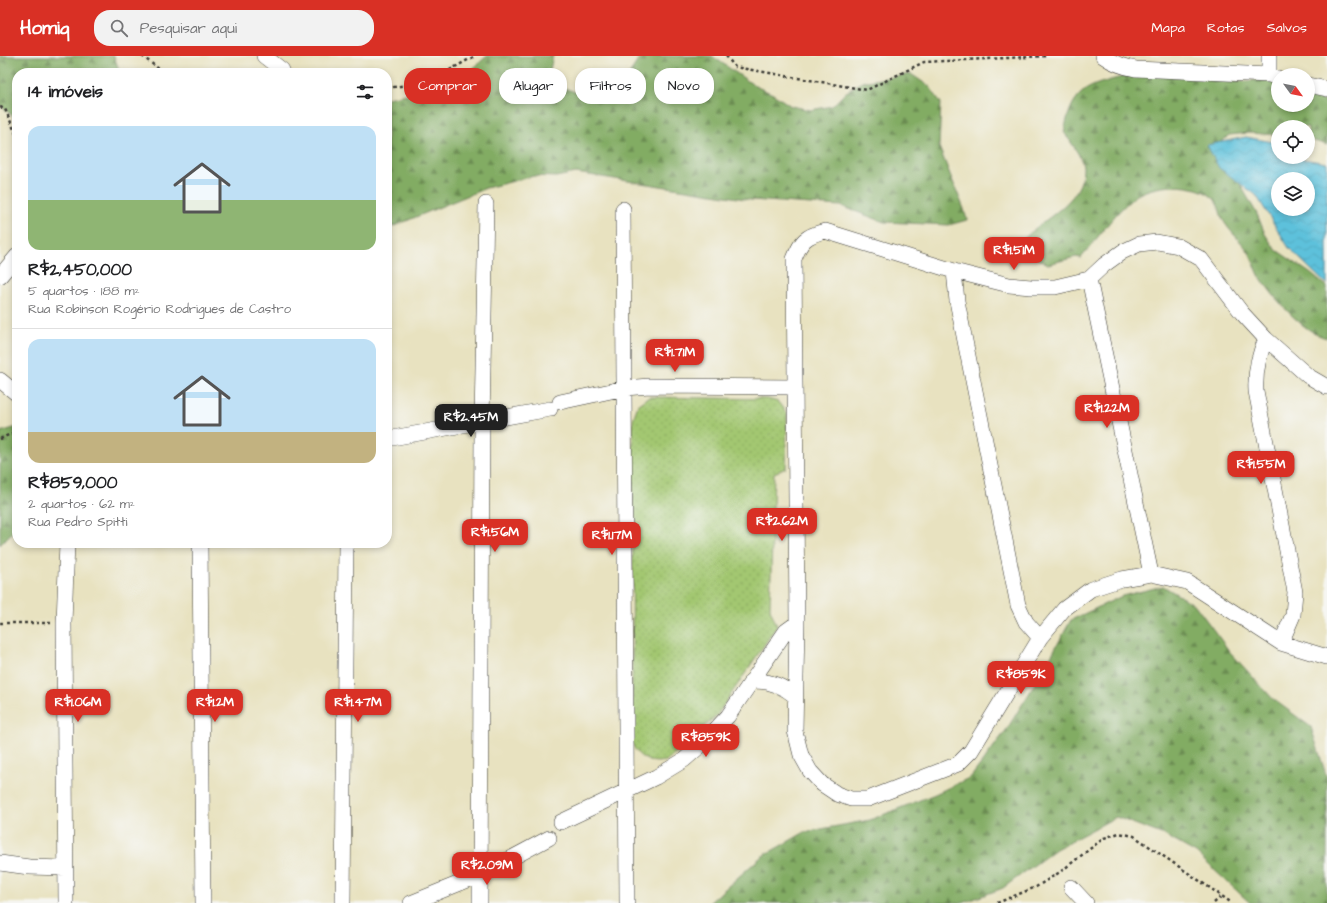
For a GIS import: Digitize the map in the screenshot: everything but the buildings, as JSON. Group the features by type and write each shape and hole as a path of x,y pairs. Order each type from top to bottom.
{"street":[{"path":"264,56 279,68"},
{"path":"1103,56 1112,63 1123,68 1271,77"},
{"path":"1269,56 1272,68"},
{"path":"1315,86 1327,89"},
{"path":"480,903 482,423 486,204"},
{"path":"623,209 627,903"},
{"path":"1327,387 1308,376 1266,339 1242,314 1201,259 1178,246 1157,242 1139,244 1122,252 1104,265 1089,279 1055,287 1031,287 1009,284 954,271 840,234 825,231 810,234 799,245 794,259 797,624 795,731 801,755 810,771 822,784 837,794 851,800 868,799 958,764 972,750 1040,638 1064,609 1091,589 1122,579 1151,574 1187,582 1281,643 1327,657"},
{"path":"0,276 12,262"},
{"path":"954,271 957,301 1018,605 1026,622 1040,638"},
{"path":"1089,279 1151,574"},
{"path":"1266,339 1260,353 1256,369 1256,392 1295,592 1294,615 1281,643"},
{"path":"0,380 12,390"},
{"path":"392,438 416,432 482,423 625,388 649,386 794,387"},
{"path":"66,903 64,623 67,548"},
{"path":"200,548 204,903"},
{"path":"343,903 346,548"},
{"path":"561,822 670,769 700,746 728,716 786,631 797,624"},
{"path":"751,681 773,683 789,690 795,696"},
{"path":"411,903 480,875 549,838"},
{"path":"0,863 29,867 65,868"},
{"path":"1071,887 1086,903"}],"path":[{"path":"142,56 158,68"},
{"path":"392,87 428,82 467,57 475,56"},
{"path":"726,56 735,67 867,90 924,62 1048,56"},
{"path":"0,107 5,109 12,125"},
{"path":"0,439 12,433"},
{"path":"0,623 64,623"},
{"path":"997,903 1036,887 1060,872 1104,838 1119,832 1134,836 1223,895 1232,903"},
{"path":"1214,903 1223,895"}],"green space":[{"path":"0,56 114,56 118,68 12,68 12,116 0,105"},
{"path":"487,56 553,56 550,68 499,68 499,104 567,104 567,89 575,92 575,104 646,104 646,68 633,68 641,56 712,56 755,86 773,94 791,106 811,110 832,106 845,93 861,82 911,74 930,87 941,103 939,147 967,220 949,225 884,222 841,206 751,200 576,173 556,177 534,176 486,188 392,227 392,97 404,95 404,104 491,104 491,68 474,68"},
{"path":"1133,74 1191,77 1235,82 1258,80 1271,81 1271,112 1315,112 1315,97 1327,102 1327,145 1315,141 1315,120 1271,120 1271,135 1249,133 1229,135 1214,149 1235,175 1257,214 1265,234 1275,249 1310,273 1327,287 1327,338 1308,329 1280,303 1259,275 1248,251 1225,224 1218,204 1215,200 1208,194 1187,187 1175,186 1151,189 1133,198 1106,227 1081,258 1076,257 1048,264 1037,258 1012,259 1018,246 1023,240 1070,200 1077,190 1082,180 1083,167 1078,154 1064,132 1068,116 1073,104 1079,96 1095,85"},
{"path":"649,397 768,399 778,402 787,414 786,468 774,473 770,609 777,626 717,715 666,761 660,762 650,761 641,757 632,743 633,419 638,405"},
{"path":"12,428 12,532 0,545 0,432"},
{"path":"1163,586 1195,605 1230,652 1273,699 1311,727 1327,778 1327,903 1250,903 1196,853 1164,835 1116,817 1056,849 1003,888 963,903 709,903 761,857 805,832 870,820 935,794 971,777 1007,729 1041,674 1071,620 1122,596"}],"water":[{"path":"1246,137 1271,142 1271,164 1315,164 1315,161 1327,163 1327,285 1289,248 1256,195 1219,168 1207,145"}]}
